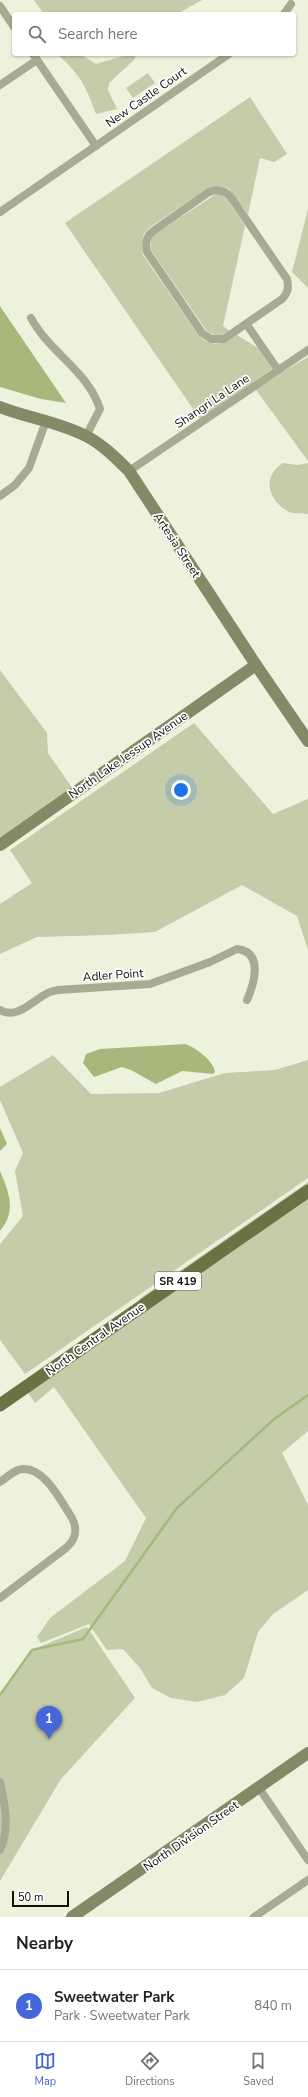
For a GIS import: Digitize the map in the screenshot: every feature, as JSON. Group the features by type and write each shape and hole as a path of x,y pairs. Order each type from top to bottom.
{"main road":[{"name":"North Central Avenue","path":"0,1406 308,1191"}],"street":[{"path":"285,12 291,4"},
{"path":"0,6 12,23"},
{"name":"New Castle Court","path":"0,212 226,56"},
{"path":"0,86 35,57 96,146"},
{"path":"216,190 225,192 230,196 287,280 288,289 282,299 247,325 224,339 211,339 207,337 147,252 146,241 148,234 209,192 216,190"},
{"path":"30,318 46,342 84,378 97,402 100,409 86,436"},
{"path":"247,325 278,370"},
{"name":"Shangri La Lane","path":"129,471 308,350"},
{"name":"Artesia Street","path":"0,407 86,436 108,452 129,471 256,665 308,741"},
{"path":"0,496 15,485 28,468 46,422"},
{"name":"North Lake Jessup Avenue","path":"0,845 256,665"},
{"name":"Adler Point","path":"0,1010 7,1013 17,1012 46,994 58,990 150,984 210,962 236,949 248,954 254,967 255,976 247,1000"},
{"path":"0,1482 19,1470 37,1472 46,1479 76,1524 76,1534 73,1542 66,1548 0,1598"},
{"name":"North Division Street","path":"72,1917 260,1788 308,1753"},
{"path":"0,1782 6,1805 4,1840 0,1850"},
{"path":"260,1788 308,1860"},
{"path":"254,1917 308,1880"}],"shaded area":[{"path":"34,0 202,0 181,12 43,12"},
{"path":"59,56 83,56 96,64 123,56 136,56 135,59 109,83 108,90 117,109 96,114 85,88 77,74"},
{"path":"148,73 155,83 133,98 126,88"},
{"path":"250,97 287,154 274,162 260,158 248,214 228,188 217,186 207,189 150,227 143,236 142,240 143,255 199,336 209,342 218,343 227,341 237,335 258,348 272,369 200,419 65,223"},
{"path":"216,194 223,195 227,199 245,226 223,326 230,331 218,335 209,333 206,330 151,250 150,246 151,239 155,234"},
{"path":"308,209 308,288 292,272"},
{"path":"0,306 66,403 41,399 0,387"},
{"path":"308,357 308,461 256,390 247,395"},
{"path":"283,463 297,465 308,463 308,514 289,512 276,502 272,495 270,482 272,475"},
{"path":"0,670 47,733 48,753 73,789 0,840"},
{"path":"194,723 273,814 308,799 308,950 297,916 242,885 155,932 37,937 0,954 0,904 32,883 10,850"},
{"path":"185,1044 199,1051 208,1059 214,1068 215,1072 213,1074 182,1071 156,1084 131,1070 122,1067 94,1077 83,1063 86,1054 100,1049"},
{"path":"53,1055 91,1094 159,1093 225,1073 275,1070 308,1060 308,1178 25,1374 0,1340 0,1244 23,1216 15,1171 23,1153 0,1100 0,1087"},
{"path":"0,1128 7,1144 0,1151"},
{"path":"0,1171 8,1194 10,1209 5,1224 0,1231"},
{"path":"308,1182 308,1186 140,1301 139,1299"},
{"path":"308,1196 308,1431 282,1453 308,1505 308,1590 273,1614 258,1632 244,1678 225,1695 197,1702 171,1698 152,1688 140,1668 123,1649 107,1650 89,1624 41,1643 37,1637 50,1618 125,1561 146,1518 54,1387 35,1403 27,1391"},
{"path":"87,1627 135,1698 61,1779 0,1881 0,1695 32,1650"}],"waterway":[{"path":"0,1695 32,1650 83,1639 177,1508 273,1420 308,1395"}],"place":[{"name":"Sweetwater Park","path":"49,1739"}]}
